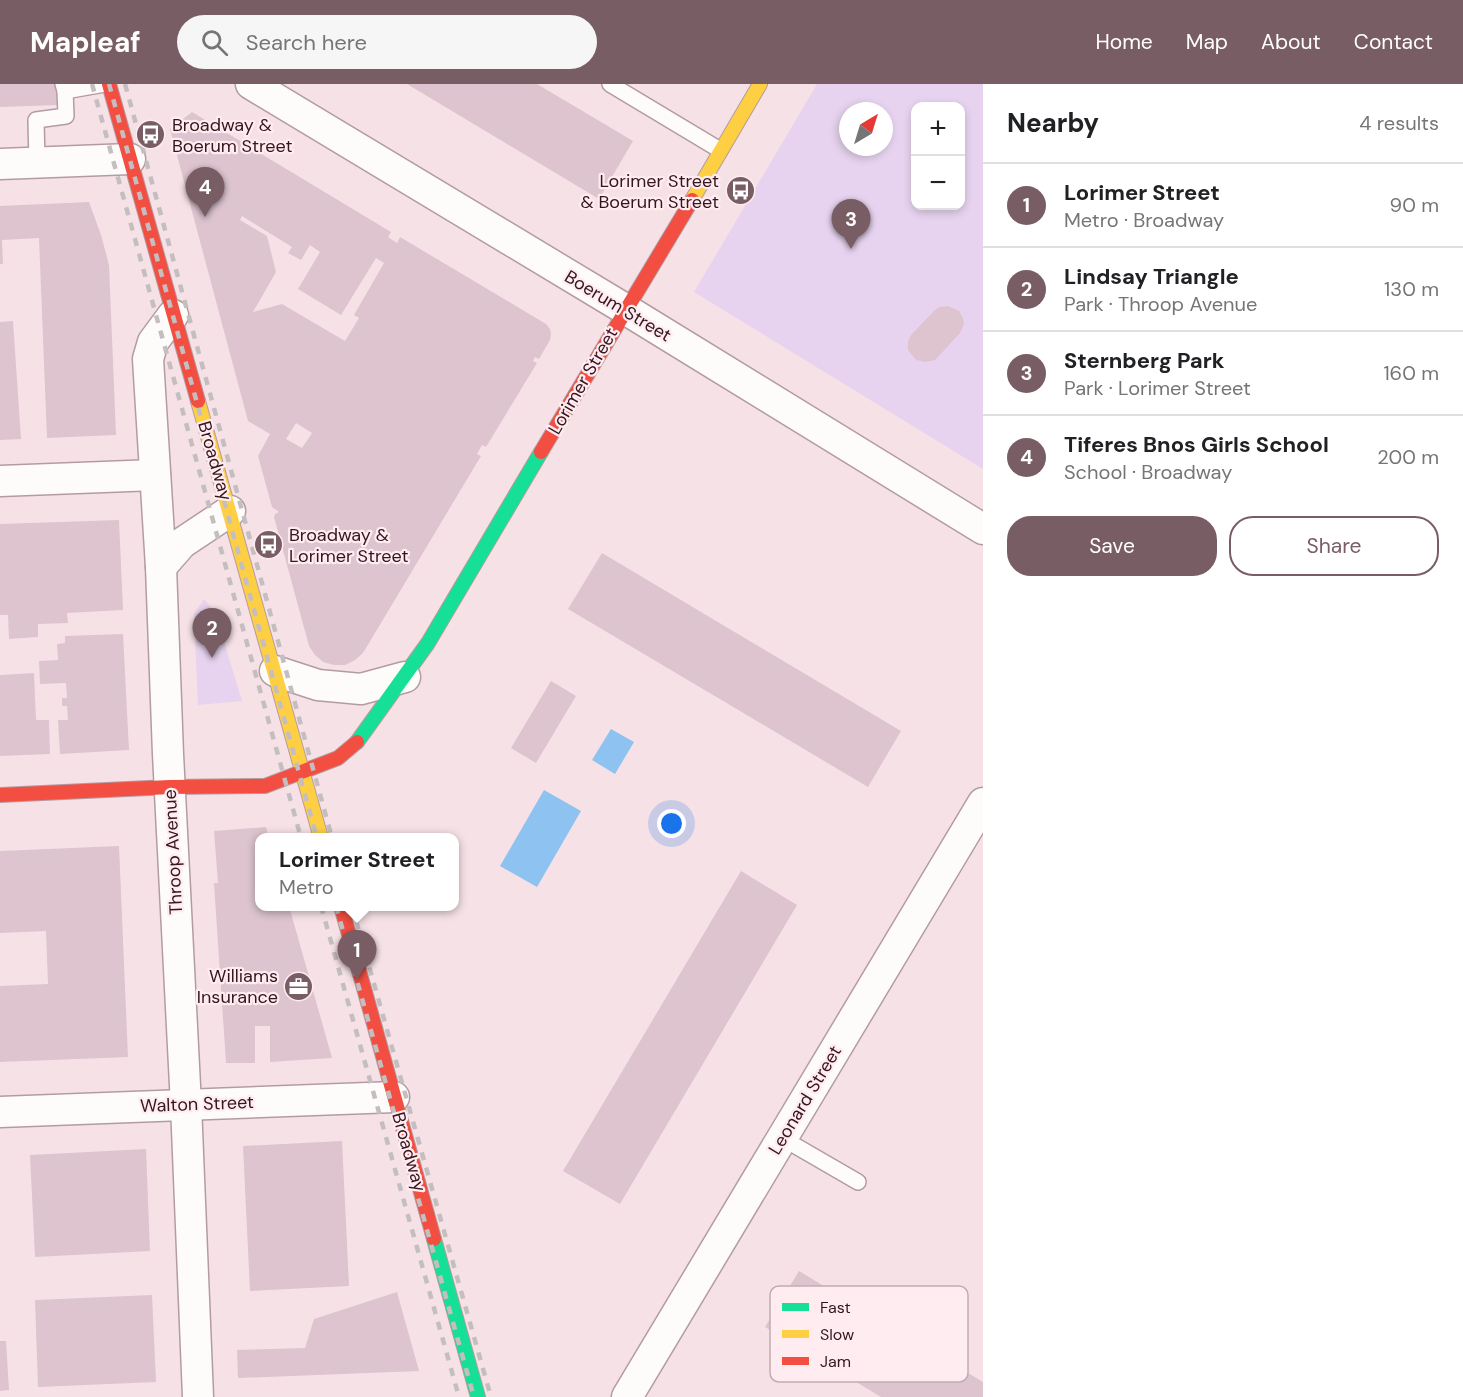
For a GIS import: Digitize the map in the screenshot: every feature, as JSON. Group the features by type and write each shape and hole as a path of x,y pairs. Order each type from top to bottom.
{"main road":[{"name":"Broadway","path":"107,84 320,833"},
{"name":"Lorimer Street","path":"0,795 170,787 265,786 338,758 357,742 428,643 760,84"},
{"name":"Broadway","path":"342,911 478,1397"}],"street":[{"name":"Boerum Street","path":"251,84 625,309 983,529"},
{"path":"0,164 130,159"},
{"name":"Throop Avenue","path":"173,315 153,342 148,359 161,567 198,1397"},
{"path":"0,481 155,475"},
{"path":"161,567 182,543 230,511"},
{"path":"275,671 318,685 361,689 405,677"},
{"name":"Leonard Street","path":"627,1397 983,802"},
{"name":"Walton Street","path":"0,1113 394,1097"}],"lane":[{"path":"36,163 36,120 66,116 64,88 107,84"},
{"path":"610,84 720,150"},
{"path":"782,1138 858,1182"}],"shaded area":[{"path":"817,84 983,84 983,469 694,292"},
{"path":"204,599 215,612 242,701 198,705 194,614"}],"water":[{"path":"611,729 634,742 615,774 592,760"},
{"path":"544,790 581,811 537,887 500,866"}],"building":[{"path":"0,84 57,84 58,105 0,107"},
{"path":"407,84 537,84 633,141 599,199"},
{"path":"192,112 391,232 388,237 397,243 400,237 546,324 550,329 550,340 539,359 535,357 533,361 537,363 486,447 482,445 477,454 481,456 363,653 345,665 323,662 309,646 274,517 279,512 272,507 258,456 270,434 248,421 170,129","holes":["242,216 292,247 288,253 301,260 310,245 320,252 298,289 341,315 376,258 384,263 354,315 359,318 345,341 282,304 253,312 276,272 267,236 240,220","296,423 312,433 302,448 286,439"]},
{"path":"89,202 109,265 116,435 47,438 39,238 2,240 3,264 0,264 0,206"},
{"path":"948,306 959,311 963,318 964,324 960,333 935,360 925,362 916,360 908,350 911,335 935,310"},
{"path":"13,321 21,439 0,440 0,322"},
{"path":"119,520 123,610 67,613 68,623 38,624 38,637 9,639 8,615 0,615 0,524"},
{"path":"602,553 901,731 868,787 568,609"},
{"path":"123,634 129,750 60,754 58,720 68,720 67,706 62,706 62,698 67,698 66,683 40,684 39,661 58,660 57,644 65,643 65,636"},
{"path":"34,673 36,720 49,720 50,754 0,756 0,675"},
{"path":"551,681 576,696 536,763 511,748"},
{"path":"266,827 268,833 255,833 255,911 290,911 332,1058 270,1062 270,1026 255,1026 255,1063 226,1063 214,883 218,883 214,831"},
{"path":"119,846 128,1057 0,1062 0,986 48,984 46,931 0,933 0,851"},
{"path":"741,871 797,905 620,1204 563,1171"},
{"path":"342,1141 349,1286 250,1291 243,1146"},
{"path":"146,1149 150,1251 35,1257 30,1155"},
{"path":"799,1271 824,1286 790,1286"},
{"path":"397,1292 419,1371 238,1378 237,1350 305,1348 314,1319"},
{"path":"152,1295 156,1382 38,1387 35,1300"},
{"path":"770,1319 770,1330 765,1327"},
{"path":"0,1341 6,1341 9,1390 0,1391"},
{"path":"968,1373 983,1382 983,1397 881,1397 856,1382 968,1382"}],"railway":[{"path":"92,84 300,833"},
{"path":"109,84 316,833"},
{"path":"125,84 331,833"},
{"path":"322,911 459,1397"},
{"path":"337,911 474,1397"},
{"path":"353,911 491,1397"}],"traffic: fast":[{"path":"357,742 428,643 541,452"},
{"path":"434,1239 478,1397"}],"traffic: slow":[{"path":"692,200 760,84"},
{"path":"198,401 320,833"}],"traffic: jam":[{"path":"109,84 198,401"},
{"path":"541,452 692,200"},
{"path":"0,795 170,787 265,786 338,758 357,742"},
{"path":"342,911 434,1239"}],"place":[{"name":"Broadway & Boerum Street","path":"151,135"},
{"name":"Lorimer Street & Boerum Street","path":"740,191"},
{"name":"Tiferes Bnos Girls School","path":"205,217"},
{"name":"Sternberg Park","path":"851,249"},
{"name":"Broadway & Lorimer Street","path":"268,545"},
{"name":"Lindsay Triangle","path":"212,658"},
{"name":"Lorimer Street","path":"357,980"},
{"name":"Williams Insurance","path":"299,986"}]}
